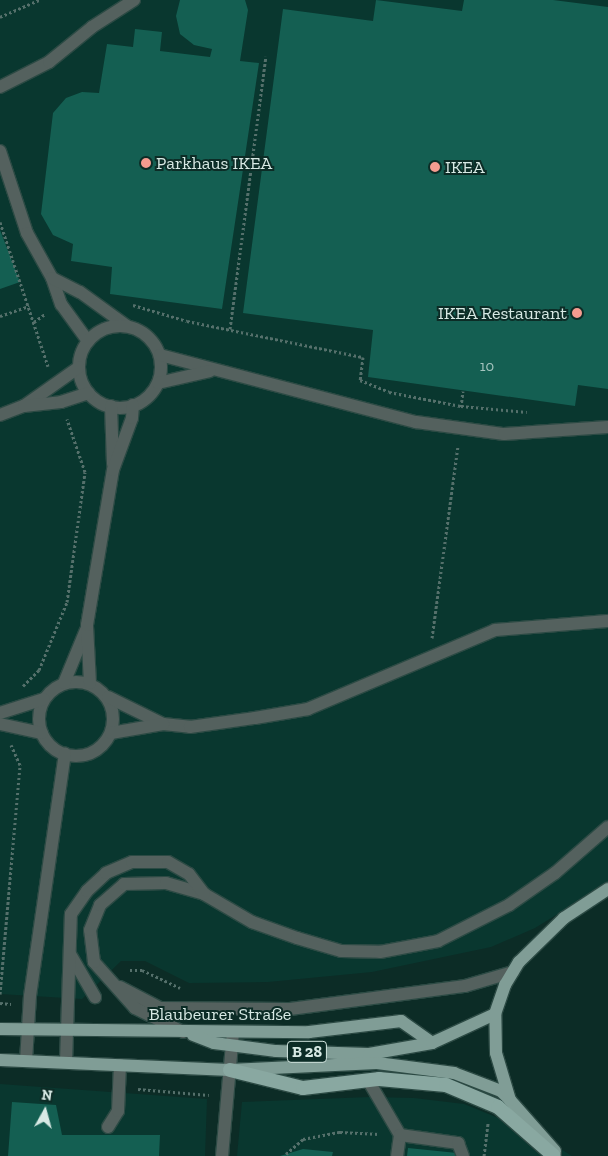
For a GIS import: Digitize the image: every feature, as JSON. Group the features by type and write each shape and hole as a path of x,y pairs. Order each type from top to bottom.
{"highway":[{"path":"230,1070 303,1088 368,1080 414,1081 446,1085 498,1107 554,1156"}],"main road":[{"name":"B 28","path":"510,1100 496,1053 495,1014 513,972 519,962 564,918 608,889"},
{"name":"B 28","path":"233,1040 276,1051 369,1054 432,1043 495,1014"},
{"name":"Blaubeurer Straße","path":"0,1029 183,1032 233,1040 402,1021 432,1043"},
{"name":"B 28","path":"0,1060 230,1070 377,1063 454,1073 501,1091 561,1156"}],"street":[{"path":"0,87 49,62 92,27 134,0"},
{"path":"0,151 28,233 52,278 61,304 88,340"},
{"path":"52,278 80,292 127,326 147,336 160,355 158,383 148,397 133,405 110,406 90,394 79,367"},
{"path":"24,406 79,367 88,340 99,331 127,326"},
{"path":"160,355 212,370 300,389 416,422 504,434 608,427"},
{"path":"158,383 212,370"},
{"path":"0,415 24,406 62,402 90,394"},
{"path":"90,683 88,625 113,470 132,418 133,405"},
{"path":"110,406 113,470"},
{"path":"111,734 163,724 190,727 308,708 496,630 608,621"},
{"path":"0,714 44,699 64,683 88,625"},
{"path":"64,683 90,683 108,698 163,724"},
{"path":"44,699 39,716 42,733 51,746 64,754 87,755 105,743 111,734 114,715 108,698"},
{"path":"4,726 42,733"},
{"path":"26,1061 27,1029 64,754"},
{"path":"183,1032 134,1008 94,962 90,930 100,905 124,884 166,884 204,894 252,922 341,951 380,952 438,941 509,905 555,873 608,827"},
{"path":"66,1062 68,952 71,914 77,906 106,873 132,862 168,862 189,874 204,894"},
{"path":"68,952 95,997"},
{"path":"111,982 160,1008 290,1009 466,986 513,972"},
{"path":"222,1156 233,1040"},
{"path":"108,1126 118,1111 120,1065"},
{"path":"368,1080 400,1135 397,1156"},
{"path":"400,1135 458,1143 463,1156"}],"path":[{"path":"0,17 39,0"},
{"path":"230,329 266,56"},
{"path":"0,222 54,383"},
{"path":"124,303 230,329 363,358 360,380 389,392 461,406 529,412"},
{"path":"0,316 29,306"},
{"path":"429,658 460,429 463,391"},
{"path":"20,688 40,670 56,636 69,593 85,472 62,402"},
{"path":"0,994 20,765 4,726"},
{"path":"111,982 124,970 142,970 187,992"},
{"path":"484,1156 488,1119"},
{"path":"286,1154 303,1139 340,1132 400,1135"}],"shaded area":[{"path":"0,0 608,0 608,883 535,928 491,947 372,972 268,982 189,983 145,961 121,961 82,999 0,994"},
{"path":"0,1084 207,1099 205,1156 0,1156"},
{"path":"370,1097 414,1098 464,1104 535,1133 572,1156 237,1156 242,1102"}],"building":[{"name":"Parkhaus IKEA","path":"180,0 245,0 248,10 240,61 259,63 222,309 110,294 112,267 71,261 73,244 53,235 41,214 53,113 66,98 82,92 99,93 107,44 133,47 135,29 162,32 160,51 210,57 212,49 194,45 180,34 176,16"},
{"name":"IKEA","path":"376,0 462,11 464,0 553,0 608,7 608,389 578,385 575,406 368,377 373,330 243,313 283,9 373,21"},
{"path":"0,230 20,282 0,289"},
{"path":"12,1102 56,1105 62,1135 160,1135 159,1156 8,1156"},
{"path":"408,1148 457,1153 457,1156 407,1156"},
{"path":"303,1149 333,1152 332,1156 280,1156"}],"place":[{"name":"Parkhaus IKEA","path":"146,163"},
{"name":"IKEA","path":"435,167"},
{"name":"IKEA Restaurant","path":"577,313"}]}
